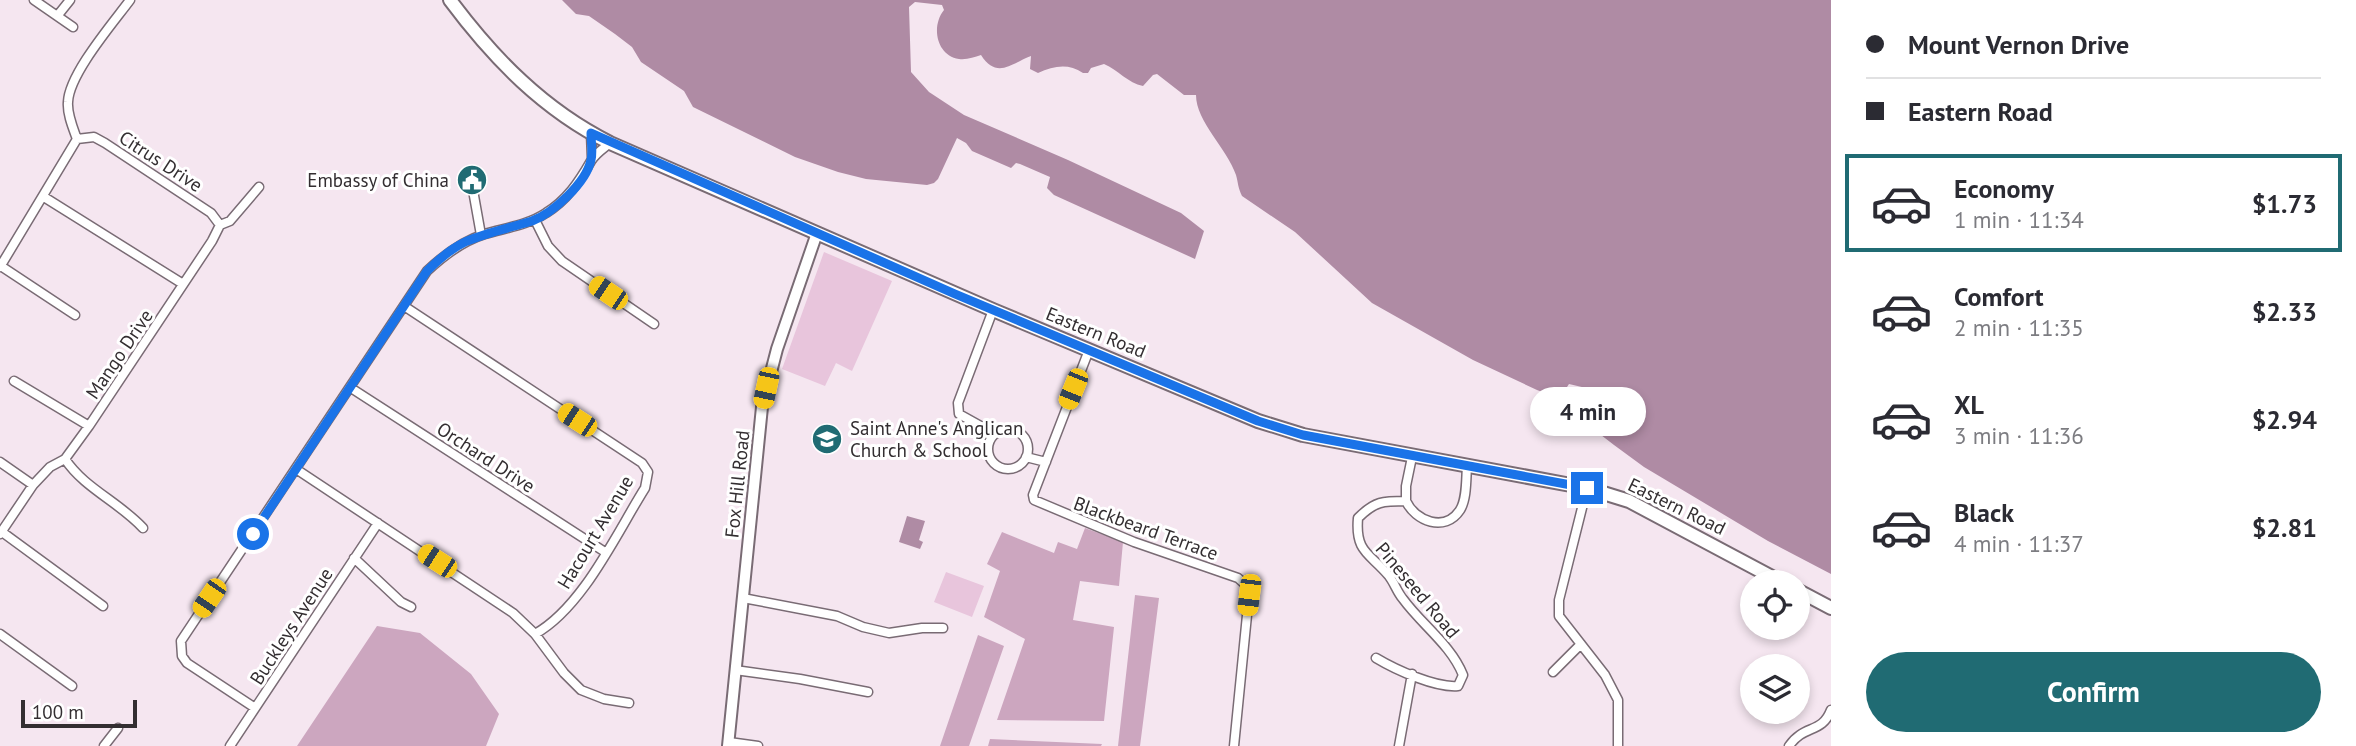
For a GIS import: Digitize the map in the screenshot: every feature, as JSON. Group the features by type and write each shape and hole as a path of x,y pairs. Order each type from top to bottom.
{"highway":[{"name":"Eastern Road","path":"450,0 489,51 546,103 591,133 993,310 1213,403 1303,435 1587,488 1629,500 1759,570"},
{"path":"1810,597 1831,608"}],"main road":[{"name":"Fox Hill Road","path":"729,744 760,425 766,388 817,233"}],"street":[{"path":"34,0 73,27"},
{"path":"58,15 70,0"},
{"path":"75,315 0,266 77,139 67,104 69,91 95,47 130,0"},
{"path":"591,133 592,159"},
{"name":"Citrus Drive","path":"77,139 94,137 105,143 211,213 220,225"},
{"path":"256,708 187,663 181,656 181,641 427,271 442,256 463,243 481,235 535,220 562,202 577,185 592,159 610,143"},
{"path":"471,179 481,235"},
{"name":"Mango Drive","path":"1,533 33,485 50,467 65,459 89,426 212,242 220,225 230,220 259,187"},
{"path":"44,197 183,284"},
{"path":"535,220 548,246 562,261 654,324"},
{"name":"Hacourt Avenue","path":"404,306 642,463 648,472 645,488 583,588 552,624 535,634"},
{"path":"993,310 957,410 959,414 995,434"},
{"name":"Blackbeard Terrace","path":"1089,350 1034,500 1038,504 1134,542 1238,578 1247,586 1249,595 1234,746"},
{"path":"14,381 89,426"},
{"name":"Orchard Drive","path":"351,388 605,552"},
{"path":"1007,429 1020,433 1027,443 1026,457 1018,466 1005,469 993,463 988,445 995,434 1007,429"},
{"path":"1026,457 1046,462"},
{"path":"1412,457 1406,501 1410,510 1428,522 1438,523 1454,517 1461,509 1467,466"},
{"path":"65,459 73,472 132,516 143,528"},
{"path":"0,462 33,485"},
{"path":"296,469 496,600 535,634 564,673 581,690 604,699 629,703"},
{"path":"1587,488 1559,600 1559,615 1605,675 1618,699 1618,746"},
{"name":"Pineseed Road","path":"1376,658 1392,668 1444,687 1458,686 1463,675 1457,660 1401,597 1395,584 1364,551 1356,536 1358,518 1367,508 1381,501 1406,501"},
{"name":"Buckleys Avenue","path":"230,746 378,523"},
{"path":"1,533 103,606"},
{"path":"354,558 401,602 411,607"},
{"path":"743,598 837,616 863,627 888,633 943,628"},
{"path":"0,634 72,685"},
{"path":"1553,672 1581,644"},
{"path":"735,670 868,692"},
{"path":"1399,746 1412,674"},
{"path":"1788,746 1803,731 1821,726 1831,710"},
{"path":"104,746 118,728"},
{"path":"729,744 758,746"}],"shaded area":[{"path":"562,0 1831,0 1831,574 1768,541 1644,467 1614,445 1601,435 1592,420 1585,404 1586,388 1569,384 1561,396 1555,397 1537,390 1473,360 1372,303 1295,232 1242,196 1232,165 1206,125 1197,105 1196,95 1184,95 1157,74 1143,86 1104,64 1091,68 1088,73 1061,67 1038,73 1030,69 1031,56 1005,68 993,67 981,55 959,59 945,52 938,39 938,24 944,10 942,5 915,2 909,7 911,72 929,92 964,115 1181,213 1204,231 1195,259 1054,195 1047,188 1050,177 1016,163 1011,168 972,151 966,143 957,138 938,179 927,185 866,179 795,157 693,107 684,91 641,62 632,47 589,16 576,14"},
{"path":"824,252 892,281 852,371 836,363 825,386 782,369"},
{"path":"907,516 925,521 919,540 923,542 920,549 899,542"},
{"path":"1085,528 1123,542 1119,586 1080,581 1073,620 1114,627 1104,721 997,720 1025,639 984,617 1000,571 987,564 1002,532 1054,553 1058,542 1077,549"},
{"path":"946,572 984,586 972,617 934,602"},
{"path":"1135,595 1159,598 1140,746 1118,746"},
{"path":"377,626 420,633 471,674 499,714 486,746 297,746"},
{"path":"978,635 1004,646 969,746 940,746"},
{"path":"990,739 1102,744 988,746"}],"place":[{"name":"Embassy of China","path":"472,180"},
{"name":"Saint Anne's Anglican Church & School","path":"827,439"}],"route":[{"path":"253,534 427,271 442,256 463,243 481,235 535,220 562,202 589,167 592,159 591,133 955,294 1258,421 1303,435 1587,488"}]}
